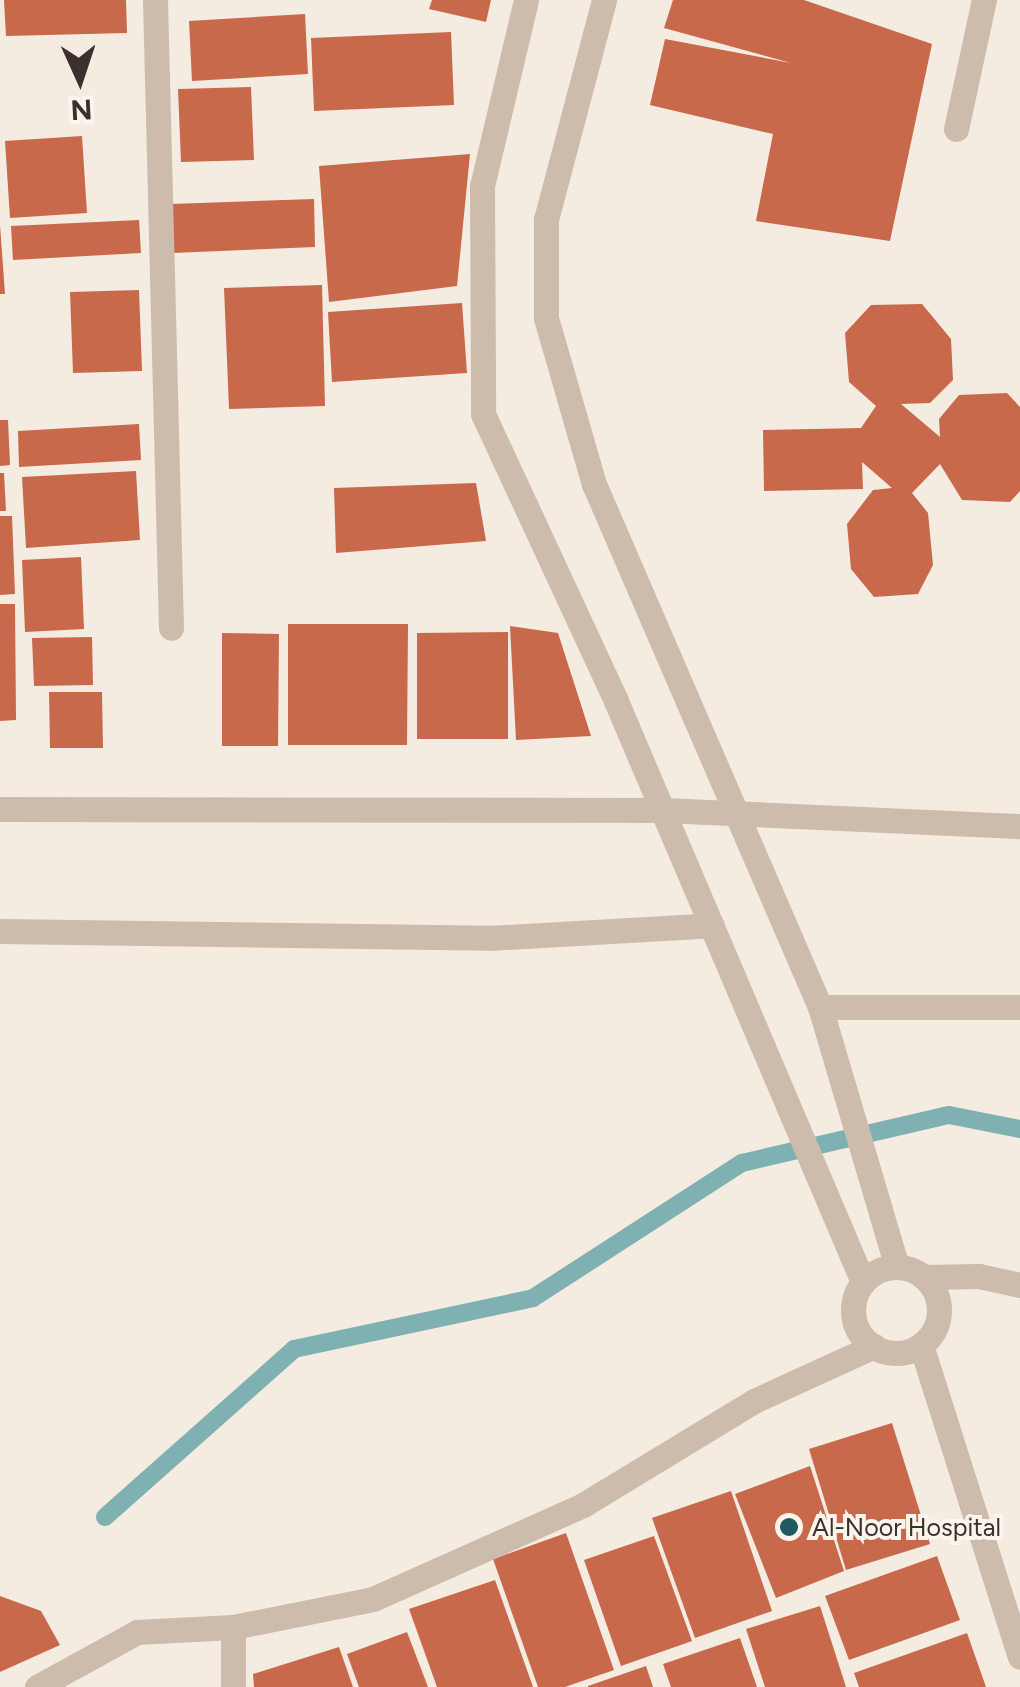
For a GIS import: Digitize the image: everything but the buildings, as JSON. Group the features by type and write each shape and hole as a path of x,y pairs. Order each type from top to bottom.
{"street":[{"path":"155,0 171,628"},
{"path":"526,0 482,186 483,414 663,810 864,1282 853,1316 874,1346 894,1353 921,1345 940,1312 924,1276"},
{"path":"604,0 546,219 546,318 594,484 820,1007 860,1157 897,1267"},
{"path":"956,129 984,0"},
{"path":"0,808 663,810 1020,826"},
{"path":"0,931 488,938 712,925"},
{"path":"820,1007 1020,1006"},
{"path":"864,1282 897,1267 924,1276 979,1276 1020,1285"},
{"path":"921,1345 1017,1642"},
{"path":"37,1687 137,1632 233,1627 373,1600 583,1504 754,1401 874,1346"},
{"path":"233,1627 233,1687"}],"waterway":[{"path":"105,1517 294,1349 533,1298 742,1163 949,1115 1020,1129"}],"place":[{"name":"Al-Noor Hospital","path":"789,1527"}]}
